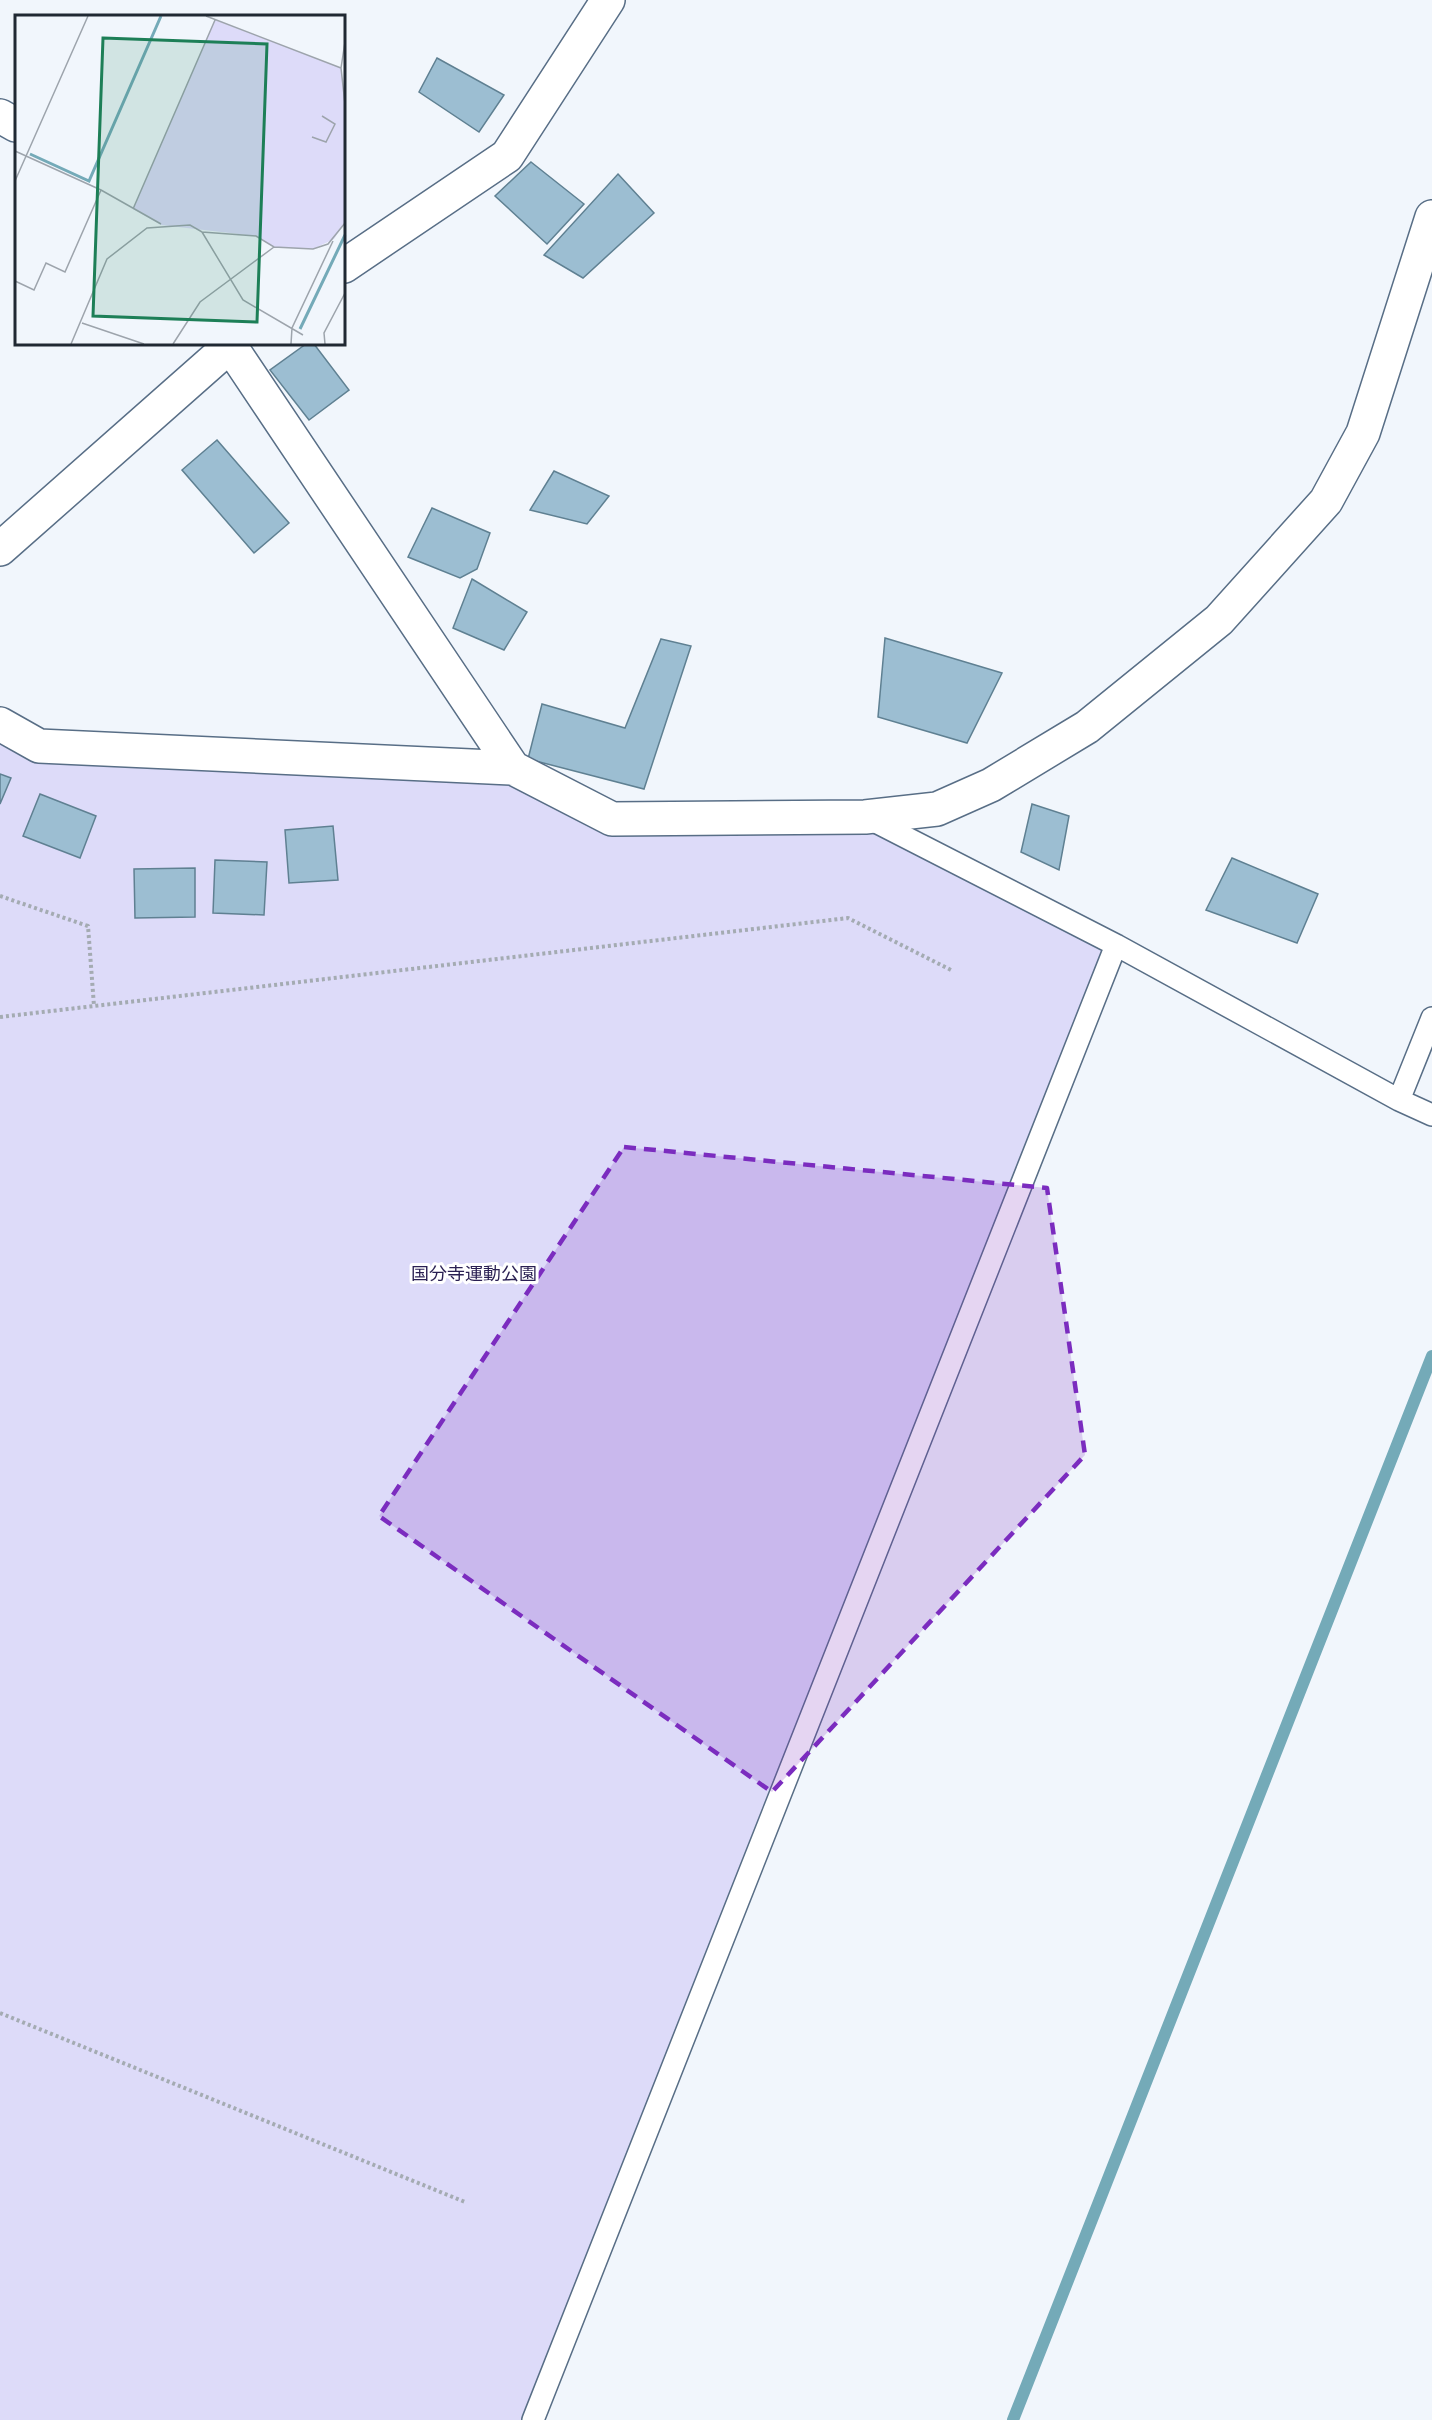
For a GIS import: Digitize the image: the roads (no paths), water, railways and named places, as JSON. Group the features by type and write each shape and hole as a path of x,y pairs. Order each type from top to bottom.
{"street":[{"path":"345,265 507,156 608,0"},
{"path":"0,116 15,124"},
{"path":"0,724 39,746 513,768 612,819 865,817 936,809 991,785 1087,727 1220,620 1326,501 1363,433 1432,217"},
{"path":"0,549 229,345"},
{"path":"231,345 513,768"}],"lane":[{"path":"865,817 1116,945 1399,1100 1432,1115"},
{"path":"533,2420 1116,945"},
{"path":"1399,1100 1432,1018"}],"waterway":[{"path":"1013,2420 1432,1356"}],"park label":[{"name":"国分寺運動公園","path":"474,1273"}]}
